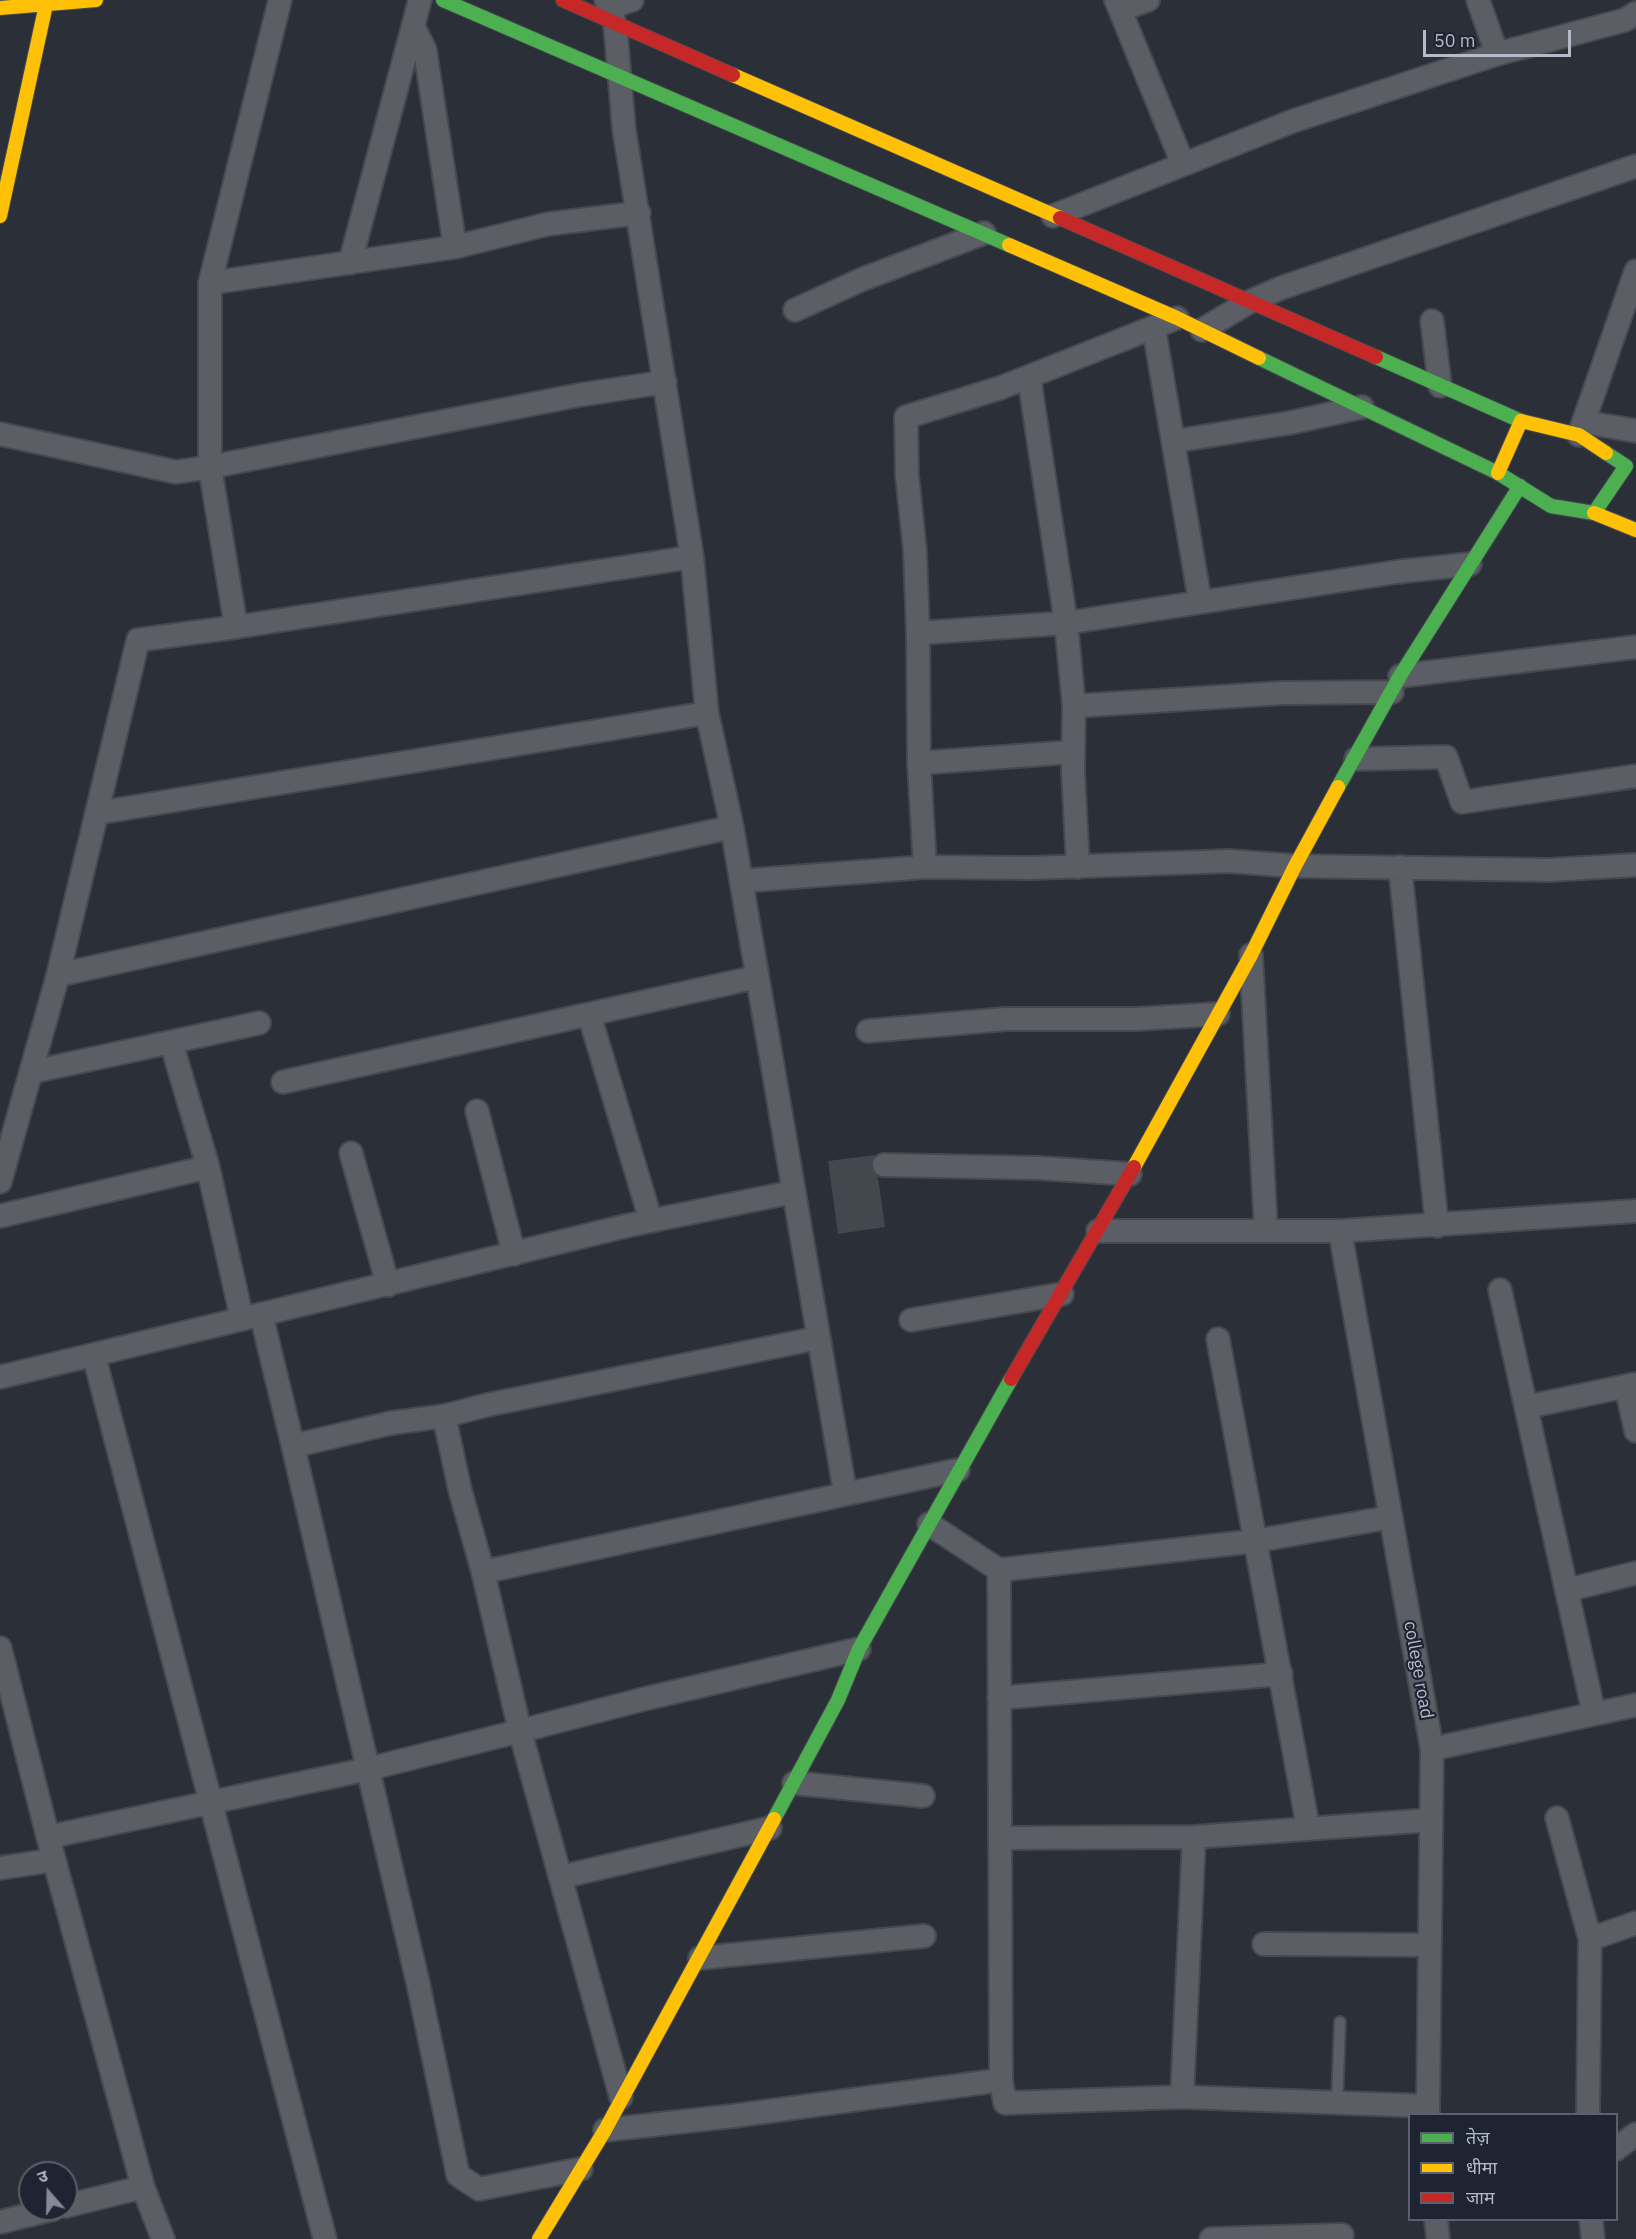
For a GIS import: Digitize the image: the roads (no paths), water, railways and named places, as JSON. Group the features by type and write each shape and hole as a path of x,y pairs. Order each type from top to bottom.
{"street":[{"path":"0,8 46,2 96,0"},
{"path":"236,627 210,467 210,283 280,0"},
{"path":"350,263 420,0"},
{"path":"443,0 1177,318 1498,473 1551,507 1594,513 1636,530"},
{"path":"563,0 610,11 1053,216 1521,421 1582,429 1636,431"},
{"path":"610,11 632,0"},
{"path":"1148,0 1118,5 1183,164"},
{"path":"1479,0 1497,54"},
{"path":"0,216 46,2"},
{"path":"610,11 621,79 624,129 692,557 707,713 732,828 845,1492"},
{"path":"1053,216 1293,120 1497,54 1624,20 1636,14"},
{"path":"412,26 425,50 455,247"},
{"path":"1202,330 1249,302 1281,288 1636,166"},
{"path":"210,283 455,247 548,225 639,213"},
{"path":"795,310 863,279 984,233"},
{"path":"1582,429 1636,271"},
{"path":"925,867 919,763 915,551 907,475 906,417 1029,377 1177,318"},
{"path":"1432,321 1440,386"},
{"path":"1154,329 1175,441 1200,601"},
{"path":"1029,377 1066,623 1074,706 1078,867"},
{"path":"0,434 176,472 579,395 666,382"},
{"path":"1175,441 1289,423 1362,407"},
{"path":"1498,473 1521,421"},
{"path":"1582,429 1631,468 1594,513"},
{"path":"538,2239 605,2130 621,2097 700,1958 838,1700 859,1649 958,1470 1130,1174 1251,955 1295,866 1396,684 1520,486"},
{"path":"0,1182 58,975 138,640 692,557"},
{"path":"918,633 1066,623 1396,572 1470,564"},
{"path":"1074,706 1396,684 1636,647"},
{"path":"97,813 707,713"},
{"path":"919,763 1074,752"},
{"path":"1356,759 1446,757 1462,802 1636,776"},
{"path":"58,975 732,828"},
{"path":"741,881 925,867 1078,867 1229,861 1295,866 1549,870 1636,865"},
{"path":"1401,867 1437,1226"},
{"path":"1251,955 1266,1231"},
{"path":"283,1082 757,977"},
{"path":"589,1014 651,1221"},
{"path":"868,1031 1006,1019 1137,1019 1218,1014"},
{"path":"31,1072 259,1023"},
{"path":"171,1042 252,1317 293,1446 418,1983 458,2175 479,2189 581,2169"},
{"path":"477,1112 514,1254"},
{"path":"351,1153 388,1285"},
{"path":"884,1165 1039,1168 1130,1174"},
{"path":"0,1216 208,1167"},
{"path":"0,1377 651,1221 793,1192"},
{"path":"1098,1231 1340,1231 1636,1211"},
{"name":"college road","path":"1340,1231 1432,1749 1427,2110"},
{"path":"1500,1290 1594,1714"},
{"path":"911,1320 1062,1294"},
{"path":"293,1446 391,1422 444,1416 486,1405 754,1353 818,1338"},
{"path":"1218,1339 1308,1827"},
{"path":"94,1356 325,2239"},
{"path":"1526,1407 1631,1385 1636,1431"},
{"path":"444,1416 460,1490 483,1572 520,1731 621,2097"},
{"path":"483,1572 845,1492 958,1470"},
{"path":"929,1524 999,1570 1255,1541 1390,1517"},
{"path":"999,1570 1001,2080 1005,2103 1182,2097 1337,2102 1427,2110"},
{"path":"1567,1590 1636,1573"},
{"path":"0,1648 54,1860 143,2187 163,2239"},
{"path":"48,1837 368,1769 644,1699 859,1649"},
{"path":"999,1698 1281,1674"},
{"path":"1432,1749 1636,1705"},
{"path":"794,1783 923,1796"},
{"path":"1557,1818 1590,1939 1588,2113"},
{"path":"1000,1838 1194,1837 1308,1827 1431,1820"},
{"path":"561,1877 770,1828"},
{"path":"1182,2097 1194,1837"},
{"path":"0,1868 54,1860"},
{"path":"1590,1939 1636,1923"},
{"path":"700,1958 924,1936"},
{"path":"1264,1944 1429,1945"},
{"path":"605,2130 733,2116 1001,2080"},
{"path":"1618,2148 1636,2134"},
{"path":"78,2203 143,2187"},
{"path":"0,2222 18,2218"},
{"path":"1436,2221 1438,2239"},
{"path":"1591,2221 1593,2239"},
{"path":"1211,2239 1342,2235"}],"lane":[{"path":"1337,2102 1340,2022"}]}
